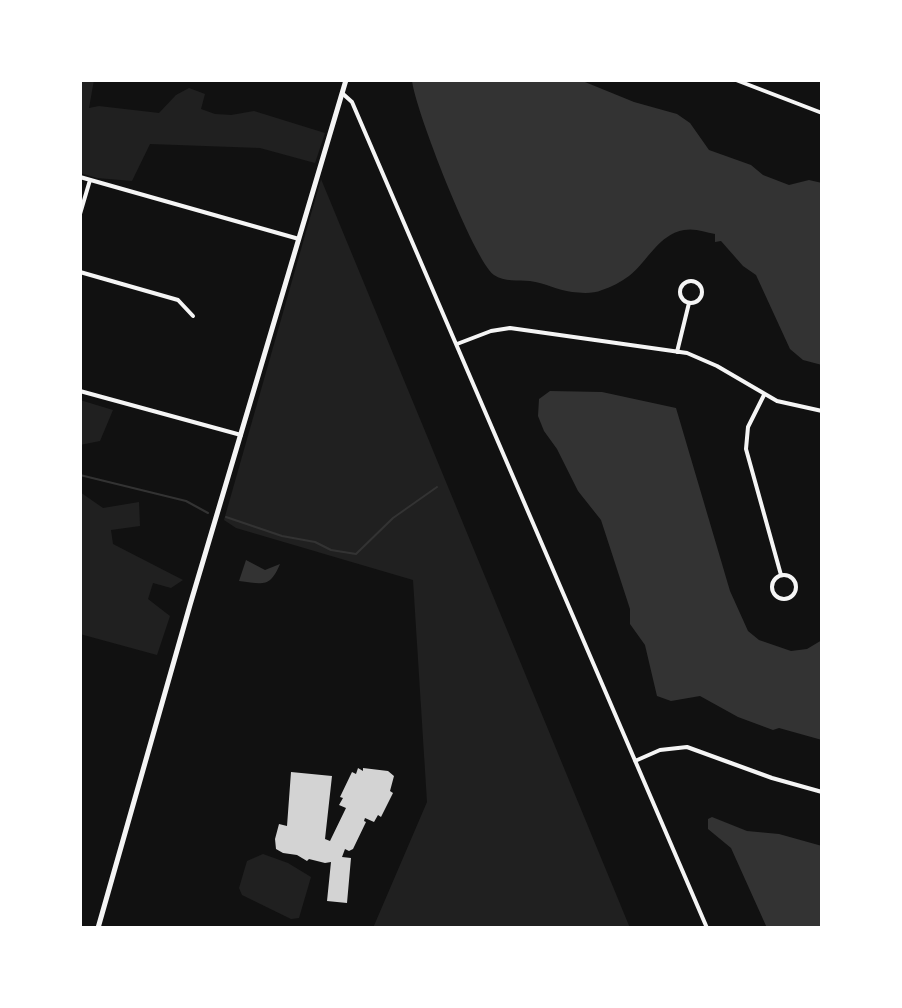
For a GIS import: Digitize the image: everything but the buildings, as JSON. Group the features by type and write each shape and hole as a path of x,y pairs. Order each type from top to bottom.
{"main road":[{"path":"98,928 346,80"}],"street":[{"path":"736,80 822,113"},
{"path":"342,93 352,102 707,928"},
{"path":"80,177 299,239"},
{"path":"80,214 90,180"},
{"path":"80,272 178,300 193,316"},
{"path":"693,281 700,285 702,294 697,301 689,303 681,299 679,290 684,283 693,281"},
{"path":"677,352 689,303"},
{"path":"457,344 491,331 510,328 677,352 717,366 786,405 822,411"},
{"path":"80,391 241,435"},
{"path":"764,395 748,427 746,458 781,575"},
{"path":"781,575 790,576 795,583 795,592 788,598 779,597 773,590 774,581 781,575"},
{"path":"635,761 660,750 687,747 772,778 822,792"}],"shaded area":[{"path":"80,80 94,80 89,108 99,106 159,113 176,95 189,88 205,94 201,109 215,114 254,111 325,133 315,163 260,148 150,144 132,181 97,178 80,173"},
{"path":"412,80 580,80 634,102 677,114 690,123 709,150 751,165 763,175 789,185 809,180 822,183 822,365 803,360 790,349 756,275 743,266 721,241 715,242 715,234 692,230 675,233 660,243 629,276 595,292 572,292 494,275 473,242 446,182"},
{"path":"321,179 630,928 373,928 427,802 413,580 236,528 224,520"},
{"path":"550,391 602,392 676,408 730,591 748,631 759,640 791,651 807,649 822,640 822,740 779,728 773,730 738,717 700,696 671,701 657,696 645,645 630,624 630,609 601,520 578,491 538,416 539,399"},
{"path":"80,400 113,410 100,441 80,445"},
{"path":"80,492 103,508 139,502 140,526 111,530 113,544 183,580 171,588 153,583 148,599 170,616 157,655 80,634"},
{"path":"246,560 265,570 280,564 273,577 265,583 239,581"},
{"path":"712,817 747,831 779,834 822,846 822,928 767,928 731,848 708,829 708,819"},
{"path":"263,854 288,863 311,877 299,918 291,919 242,895 239,888 247,861"}],"waterway":[{"path":"80,475 186,501 208,513"},
{"path":"226,517 282,536 315,542 331,550 356,554 393,518 437,487"}]}
